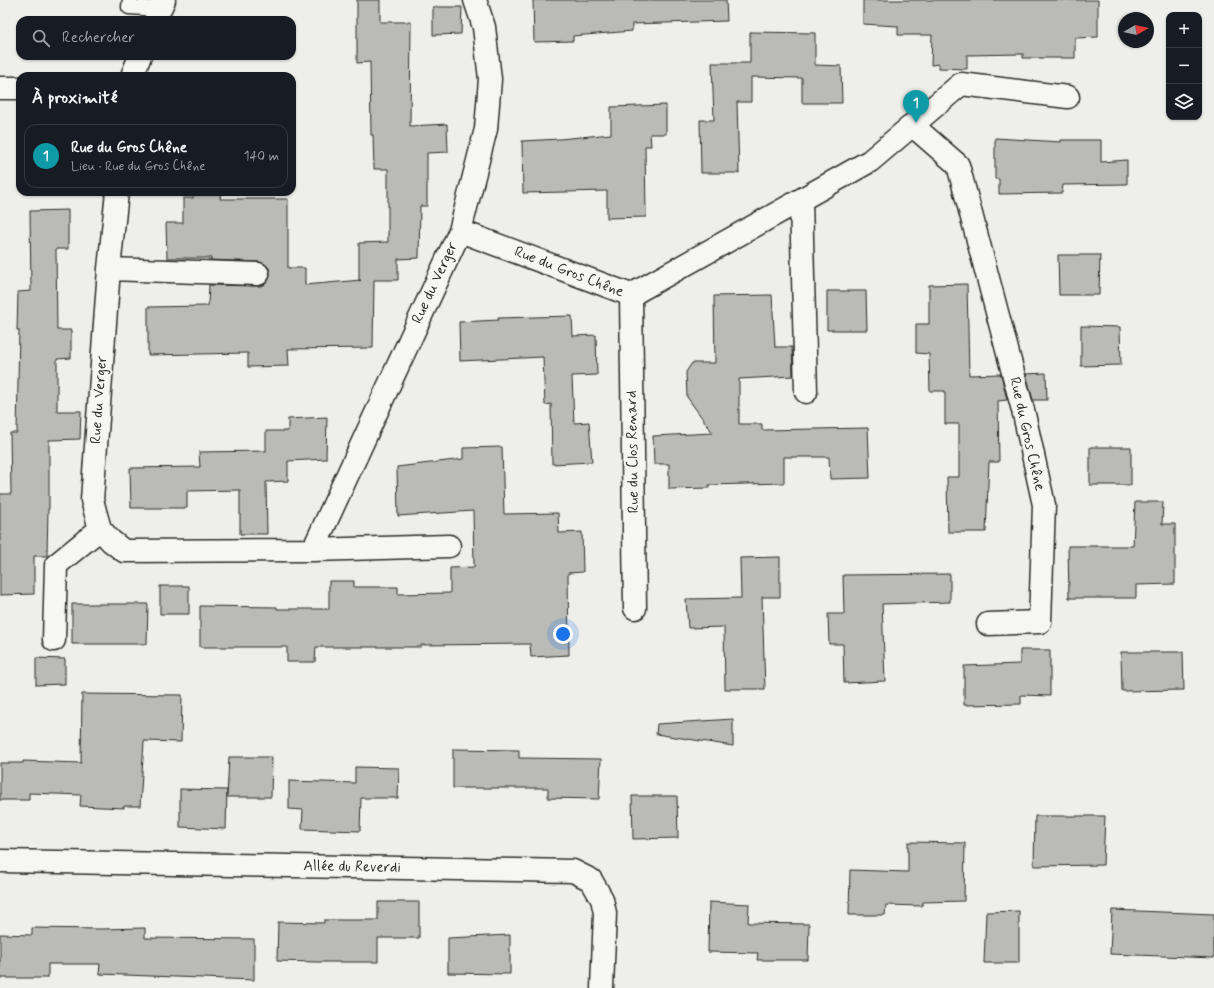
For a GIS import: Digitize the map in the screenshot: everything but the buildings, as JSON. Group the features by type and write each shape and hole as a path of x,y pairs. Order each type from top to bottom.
{"street":[{"name":"Rue du Verger","path":"313,550 460,230 486,129 490,79 484,27 475,0"},
{"path":"134,72 138,60"},
{"name":"Rue du Gros Chêne","path":"460,230 630,295 870,161 961,84 1068,97"},
{"path":"0,88 16,88"},
{"name":"Rue du Gros Chêne","path":"912,125 958,165 1024,414 1044,505 1040,622 988,624"},
{"name":"Rue du Verger","path":"100,529 92,500 109,269 117,196"},
{"path":"801,200 806,392"},
{"path":"109,269 258,274"},
{"name":"Rue du Clos Renard","path":"630,295 635,608"},
{"path":"54,640 56,565 100,529 124,551 313,550 449,546"},
{"name":"Allée du Reverdi","path":"0,861 573,871 591,880 602,899 605,913 602,988"}],"lane":[{"path":"130,0 129,7 160,10"}],"place":[{"name":"Rue du Gros Chêne","path":"916,123"}]}
